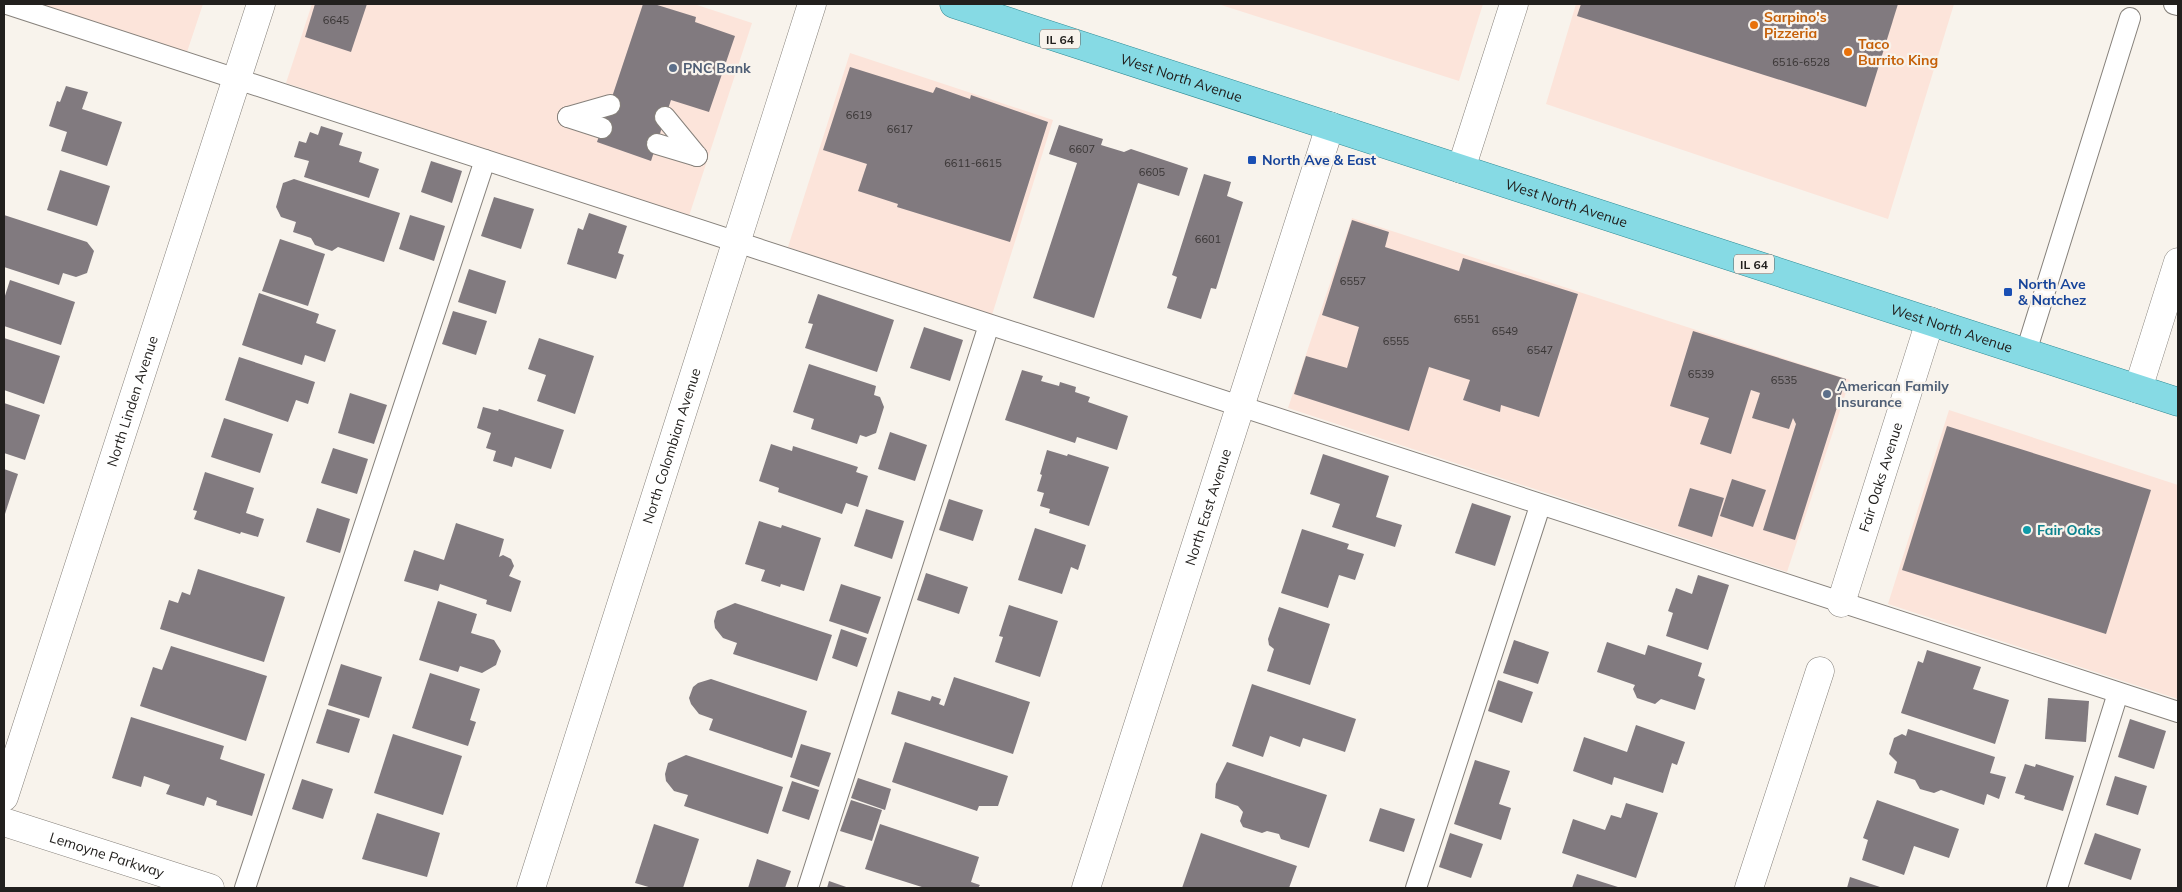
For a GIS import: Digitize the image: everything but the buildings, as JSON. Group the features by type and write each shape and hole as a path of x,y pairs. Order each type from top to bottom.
{"main road":[{"name":"West North Avenue","path":"955,4 2178,402"}],"street":[{"name":"North Linden Avenue","path":"4,797 261,4"},
{"name":"North Colombian Avenue","path":"531,888 812,4"},
{"path":"1461,169 1514,4"},
{"name":"North East Avenue","path":"1086,888 1330,126"},
{"path":"2138,389 2178,262"},
{"name":"Fair Oaks Avenue","path":"1841,603 1930,321"},
{"path":"1749,888 1820,671"},
{"name":"Lemoyne Parkway","path":"4,822 210,888"}],"lane":[{"path":"7,4 1540,506 2178,712"},
{"path":"2174,4 2178,5"},
{"path":"2026,352 2130,18"},
{"path":"568,117 606,117"},
{"path":"697,156 661,132 697,156"},
{"path":"245,888 485,160"},
{"path":"808,888 989,325"},
{"path":"1416,888 1540,506"},
{"path":"2057,888 2118,693"}],"shaded area":[{"path":"39,4 203,4 187,52"},
{"path":"312,4 694,4 752,23 689,216 286,83"},
{"path":"1218,4 1483,4 1459,81"},
{"path":"1576,4 1954,4 1888,219 1546,104"},
{"path":"850,53 1053,120 992,315 788,247"},
{"path":"1352,218 1850,380 1787,572 1288,408"},
{"path":"1949,410 2178,485 2178,699 1888,604"}],"place":[{"name":"Sarpino's Pizzeria","path":"1754,25"},
{"name":"Taco Burrito King","path":"1848,52"},
{"name":"PNC Bank","path":"673,68"},
{"name":"North Ave & East","path":"1252,160"},
{"name":"North Ave & Natchez","path":"2008,292"},
{"name":"American Family Insurance","path":"1827,394"},
{"name":"Fair Oaks","path":"2027,530"}]}
